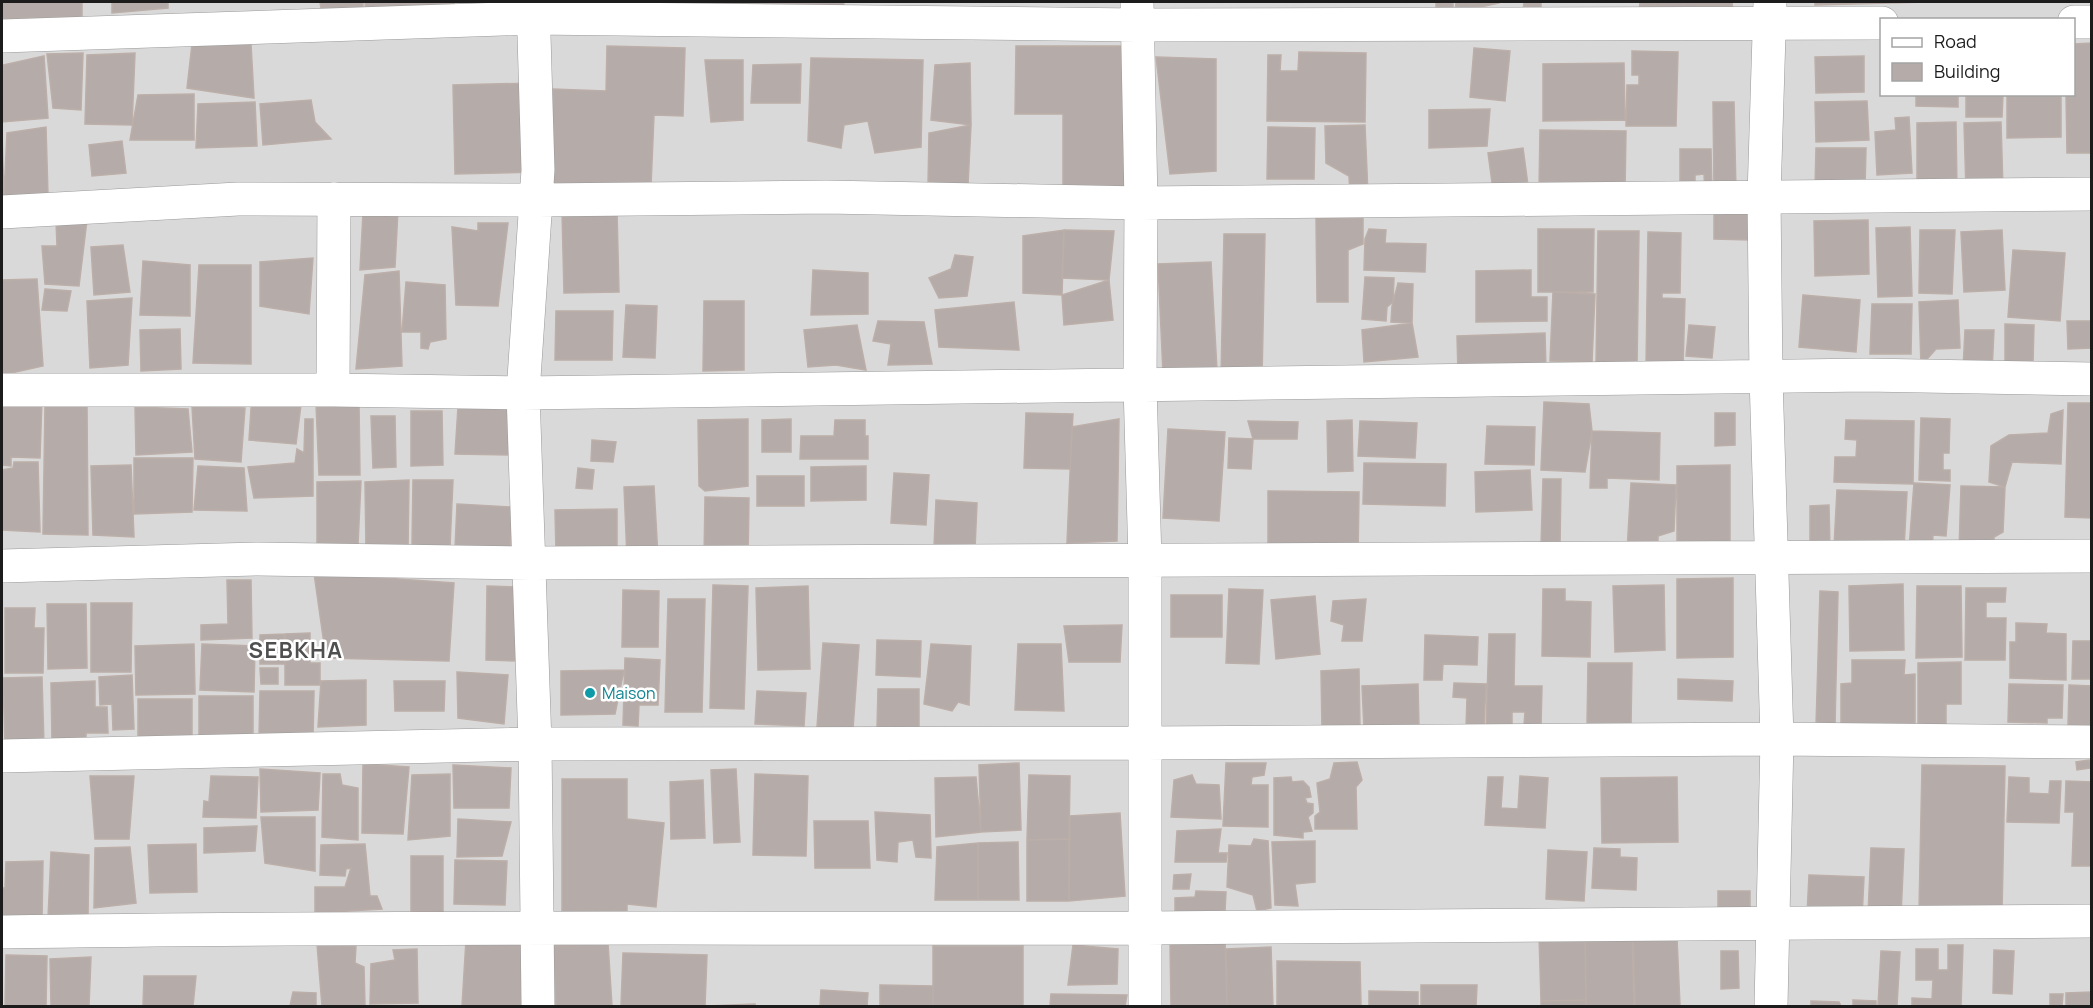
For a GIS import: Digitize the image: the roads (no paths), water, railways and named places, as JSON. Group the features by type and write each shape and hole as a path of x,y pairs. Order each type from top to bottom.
{"street":[{"path":"533,10 538,200 523,393 535,744 538,1006"},
{"path":"2,36 533,10 1137,13 1769,12 1880,23"},
{"path":"1769,12 1764,196 1766,377 1777,739 1771,1006"},
{"path":"1137,13 1141,203 1140,385 1145,561 1145,1006"},
{"path":"2075,22 2091,22"},
{"path":"2,212 238,199 538,200 826,197 1141,203 2091,194"},
{"path":"333,390 334,199"},
{"path":"2,390 333,390 523,393 1865,375 2091,379"},
{"path":"2,566 258,559 530,563 2091,556"},
{"path":"2,756 535,744 1777,739 2091,742"},
{"path":"2,932 250,928 1146,928 1772,921 2091,921"}],"place":[{"name":"Maison","path":"590,693"}],"district":[{"name":"SEBKHA","path":"296,650"}]}
